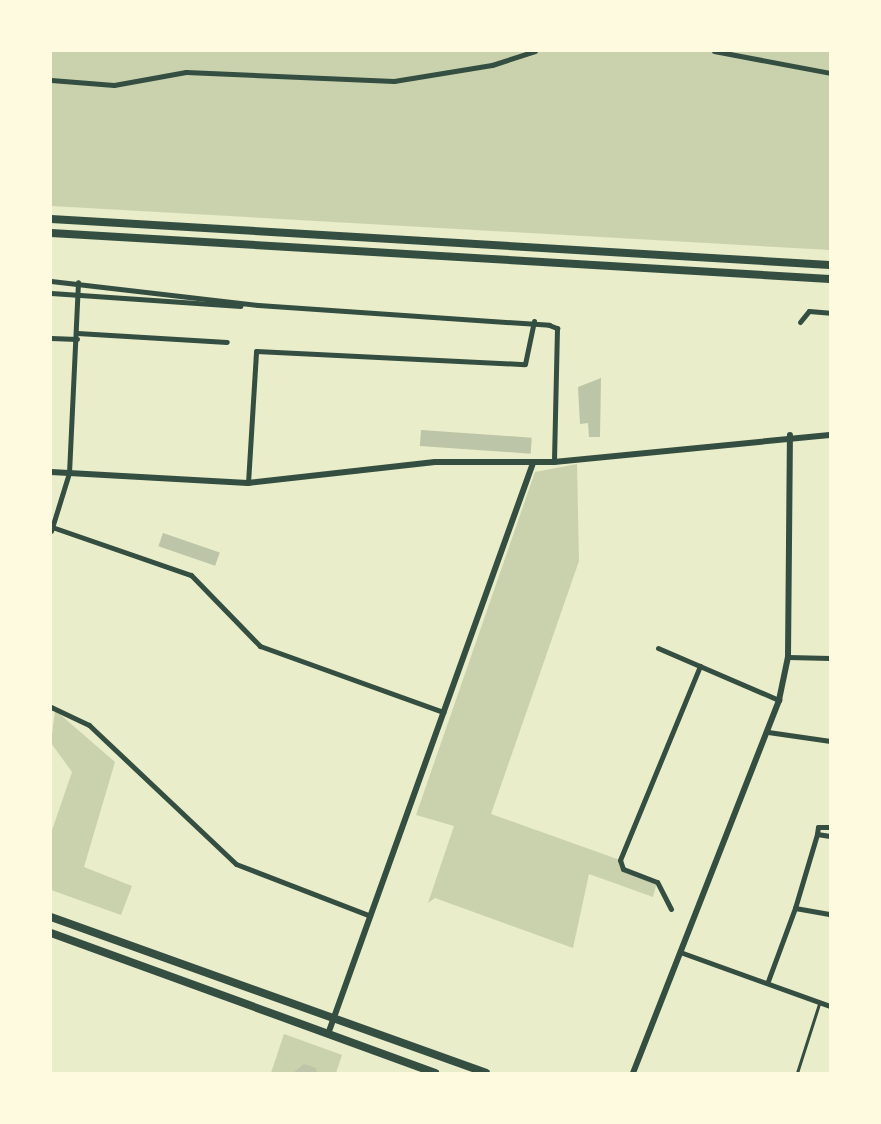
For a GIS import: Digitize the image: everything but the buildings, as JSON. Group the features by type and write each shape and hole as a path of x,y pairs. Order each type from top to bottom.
{"main road":[{"path":"51,219 830,265"},
{"path":"51,233 830,279"},
{"path":"51,916 486,1073"},
{"path":"51,933 435,1073"}],"street":[{"path":"51,80 114,85 186,72 394,81 492,65 535,51"},
{"path":"714,51 830,73"},
{"path":"51,281 78,282 258,305"},
{"path":"78,282 69,473 51,529 191,575 260,646 443,712"},
{"path":"51,293 534,321 558,328 554,462"},
{"path":"800,322 809,311 830,313"},
{"path":"248,483 256,351 525,364 534,321"},
{"path":"51,338 77,336 227,342"},
{"path":"634,1073 779,700 788,657 790,435"},
{"path":"51,472 248,483 435,463 554,462 790,435 830,435"},
{"path":"328,1034 331,1018 533,463"},
{"path":"657,648 779,700"},
{"path":"788,657 830,658"},
{"path":"671,909 657,882 623,870 620,860 700,666"},
{"path":"51,707 89,725 236,864 368,915"},
{"path":"768,732 830,741"},
{"path":"768,981 795,908 818,827 830,827"},
{"path":"817,834 830,836"},
{"path":"795,908 830,914"},
{"path":"680,952 768,981 819,1004 830,1006"}],"lane":[{"path":"797,1073 819,1004"}],"green space":[{"path":"51,51 830,51 830,250 51,206"},
{"path":"577,464 579,561 491,814 620,860 623,870 657,882 653,897 589,874 573,948 435,898 428,903 454,826 416,815 535,472"},
{"path":"55,710 115,762 84,867 132,886 121,915 51,890 51,833 72,772 51,743"},
{"path":"284,1034 342,1055 336,1073 271,1073"}]}
